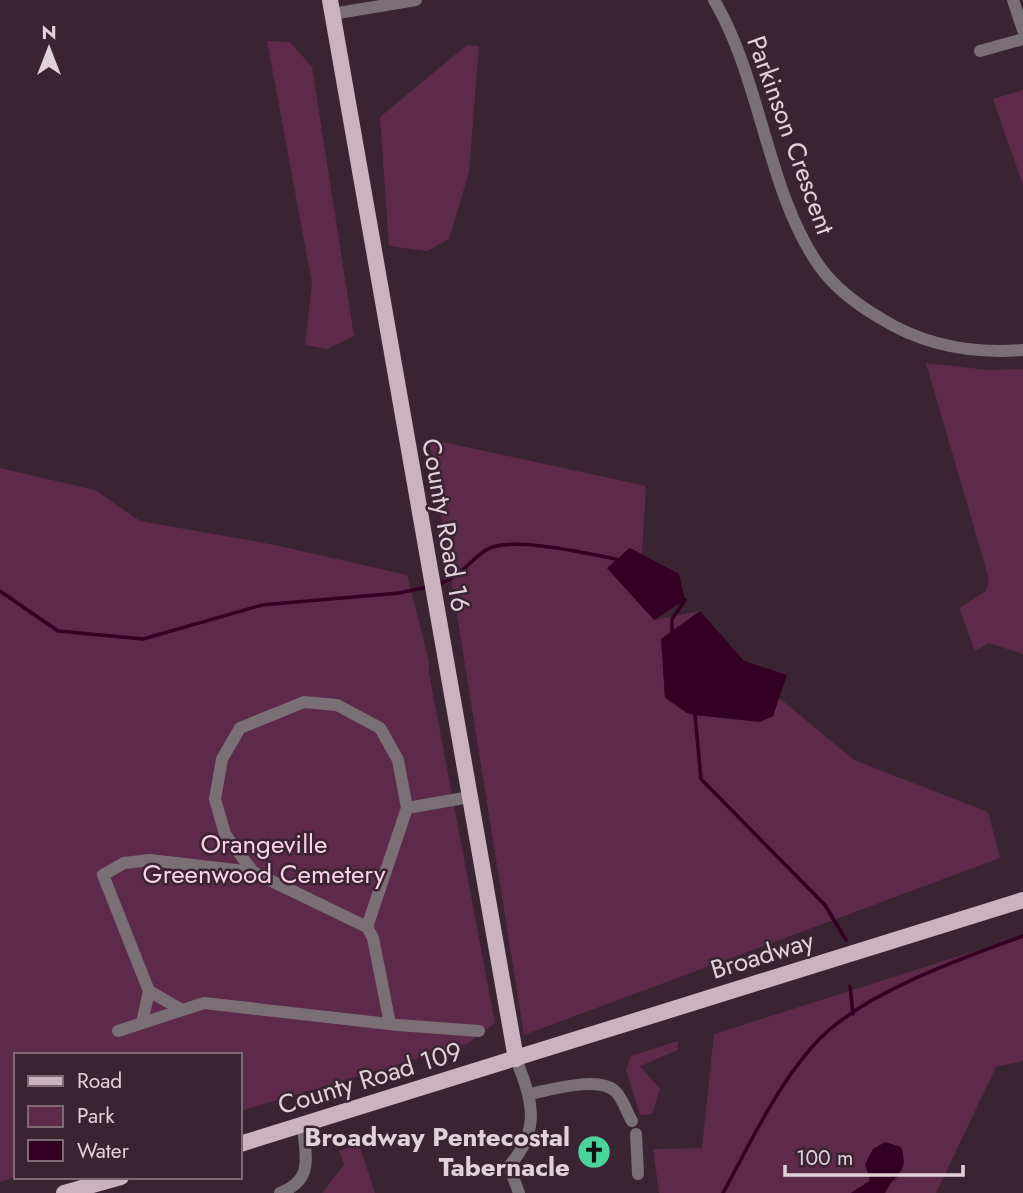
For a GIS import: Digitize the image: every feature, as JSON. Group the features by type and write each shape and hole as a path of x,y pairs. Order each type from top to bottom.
{"main road":[{"name":"County Road 16","path":"331,7 516,1059"},
{"name":"Broadway","path":"516,1059 1023,900"},
{"name":"County Road 109","path":"242,1143 516,1059"},
{"path":"64,1193 114,1179"}],"street":[{"path":"331,7 416,0"},
{"name":"Parkinson Crescent","path":"714,0 745,68 796,227 820,267 838,288 892,326 925,340 954,348 992,352 1023,350"},
{"path":"1013,0 1023,30"},
{"path":"980,51 1023,39"},
{"path":"253,872 226,834 215,799 222,759 240,728 304,702 337,705 380,728 398,760 407,808 367,927"},
{"path":"407,808 470,797"},
{"path":"142,1023 149,991 103,875 124,863 150,860 253,872 367,927 373,938 390,1024"},
{"path":"149,991 182,1010"},
{"path":"118,1031 204,1003 479,1031"},
{"path":"516,1059 530,1094 533,1119 523,1151 509,1166 519,1193"},
{"path":"530,1094 576,1085 603,1086 616,1091 632,1121"},
{"path":"280,1193 296,1187 307,1170 303,1125"},
{"path":"636,1134 638,1174"}],"green space":[{"path":"267,41 290,42 312,67 354,336 327,349 305,345 312,283"},
{"path":"467,45 479,46 469,172 449,239 427,251 389,246 380,117"},
{"path":"1023,90 1023,185 993,99"},
{"path":"926,363 988,370 1023,369 1023,654 989,643 975,651 959,608 986,591 989,579"},
{"path":"429,439 646,486 642,554 629,548 607,568 654,620 700,611 661,639 665,698 687,713 760,722 773,716 779,698 854,760 988,812 1000,858 524,1035"},
{"name":"Orangeville Greenwood Cemetery","path":"0,468 95,490 140,521 275,545 407,575 429,661 429,673 495,1023 467,1044 242,1110 242,1053 14,1053 14,1178 0,1182"},
{"path":"1023,936 1023,1061 996,1067 936,1193 885,1193 891,1183 900,1176 869,1174 870,1180 851,1193 659,1193 653,1149 702,1148 714,1034"},
{"path":"678,1041 678,1050 640,1066 660,1089 652,1114 640,1115 626,1070 631,1056"},
{"path":"359,1144 375,1193 322,1193 344,1165 339,1151"}],"water":[{"path":"630,548 679,574 685,600 654,620 607,568"},
{"path":"700,611 744,661 787,675 773,716 760,722 695,715 687,713 665,697 661,639"},
{"path":"885,1142 901,1147 904,1163 900,1173 885,1193 851,1193 870,1181 865,1164 873,1149"}],"waterway":[{"path":"437,584 445,582 486,550 497,546 512,544 550,547 616,559"},
{"path":"0,591 58,631 143,639 262,605 399,593 427,587"},
{"path":"672,631 672,619 685,600"},
{"path":"695,715 701,779 825,905 846,940"},
{"path":"723,1193 786,1081 812,1047 831,1028 881,995 910,981 1023,936"},
{"path":"850,986 853,1014"}],"place":[{"name":"Broadway Pentecostal Tabernacle","path":"594,1152"}]}
